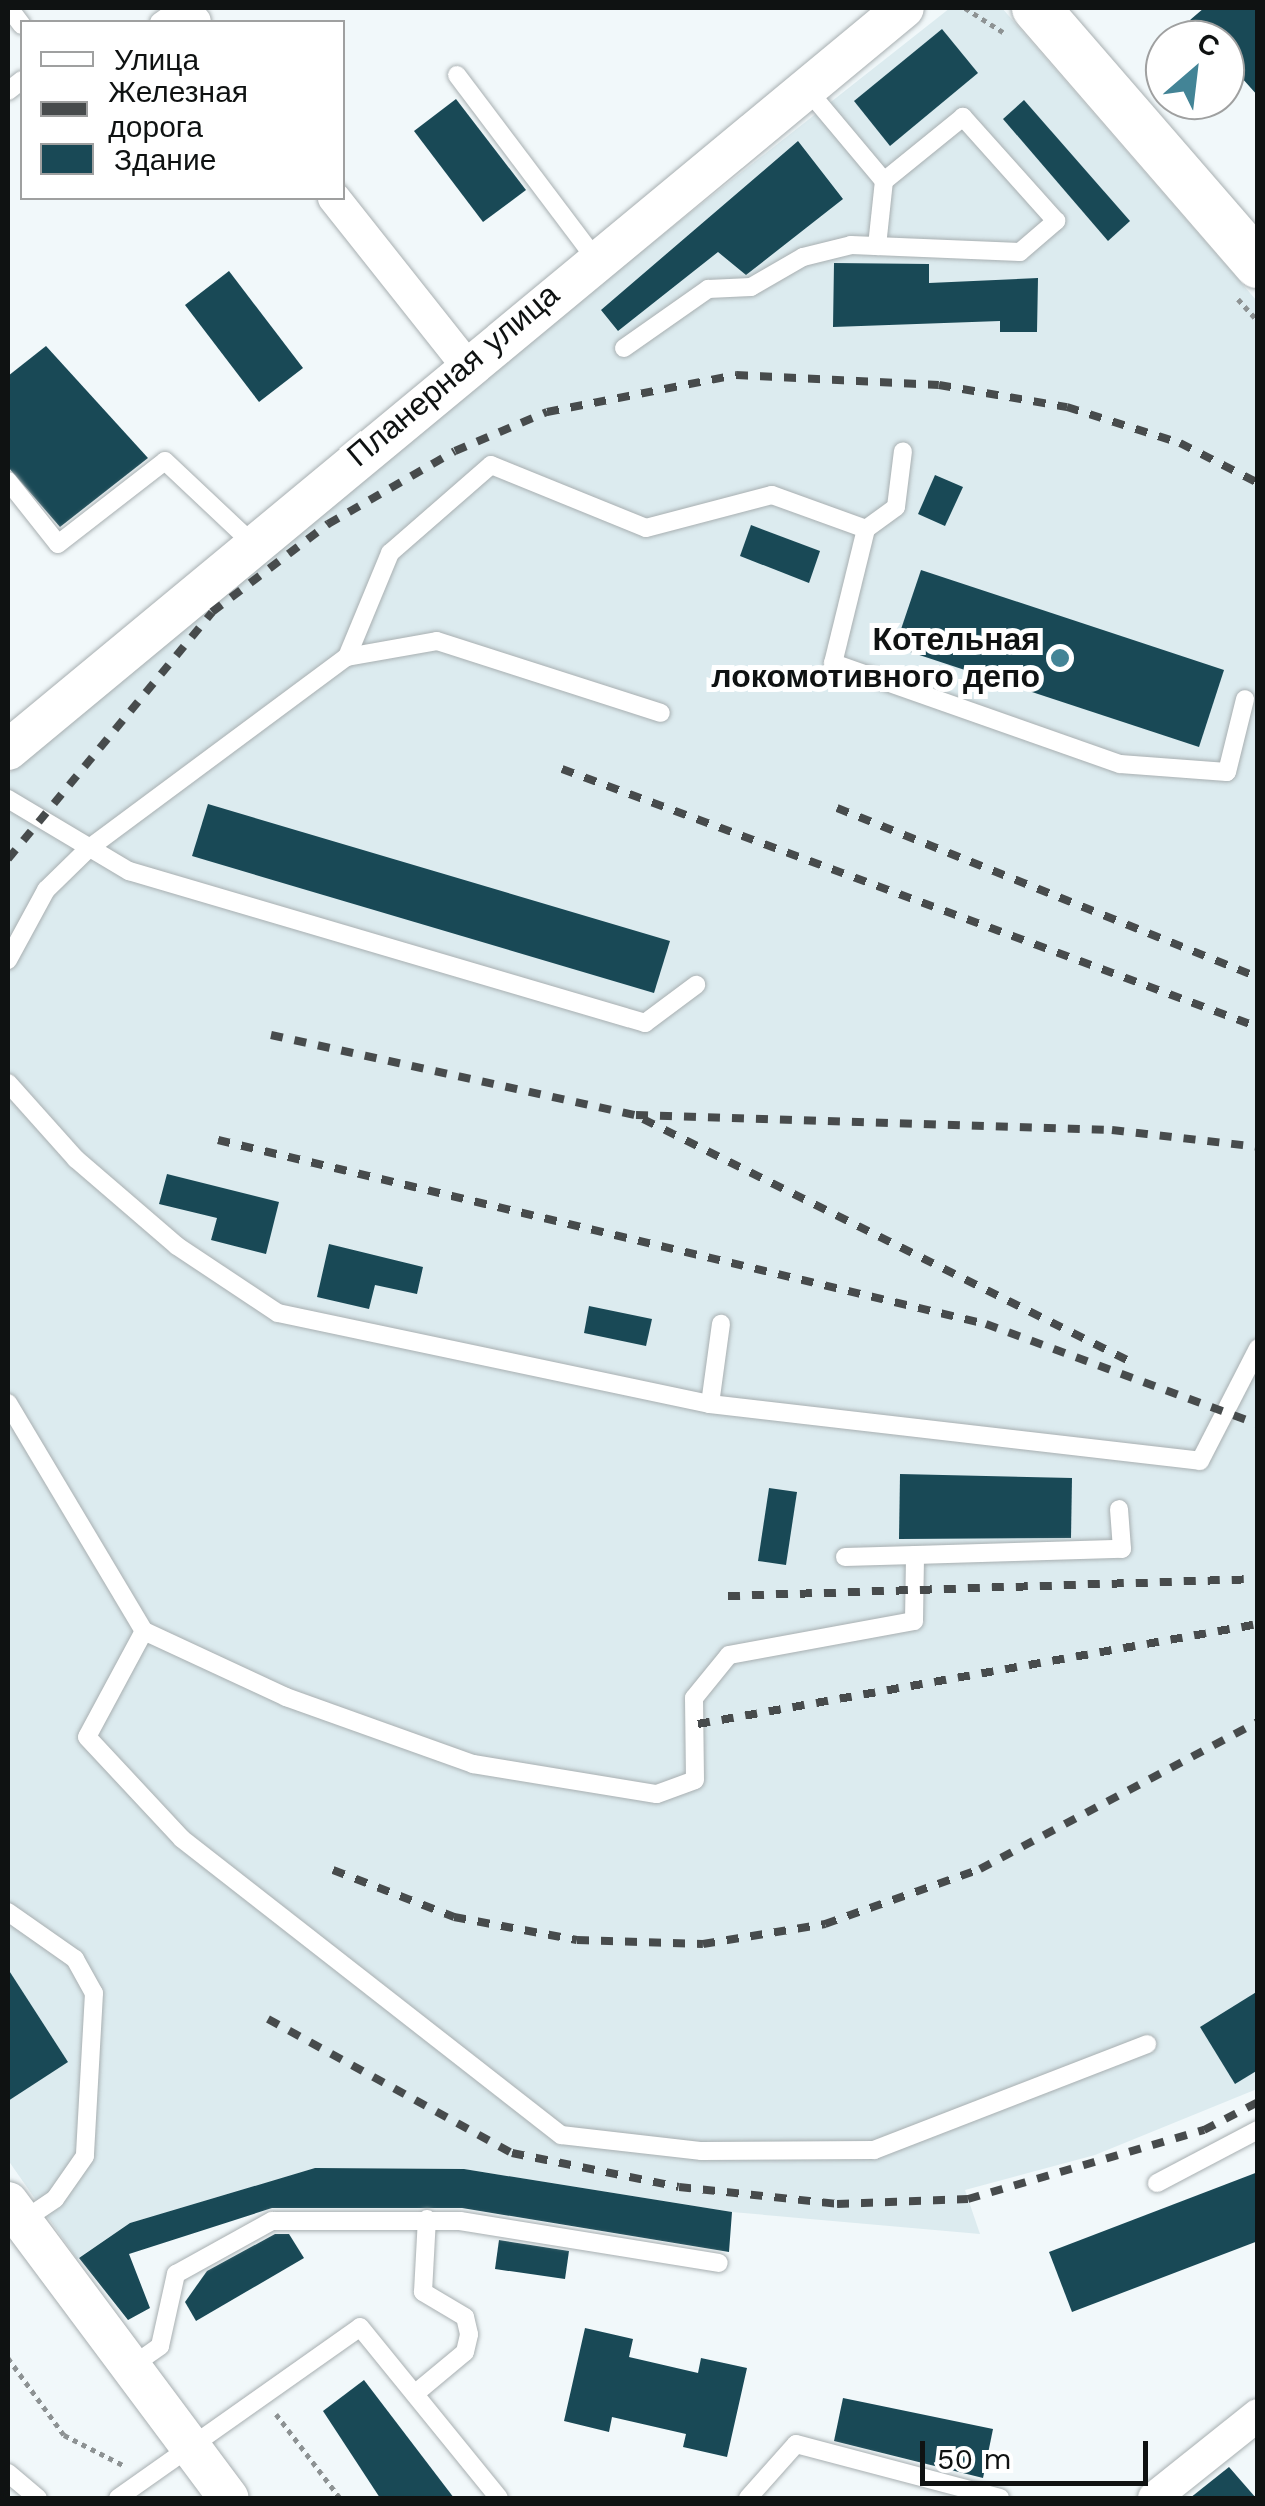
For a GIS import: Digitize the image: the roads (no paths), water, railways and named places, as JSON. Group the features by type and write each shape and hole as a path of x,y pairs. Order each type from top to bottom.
{"main road":[{"path":"1036,8 1258,264"}],"street":[{"name":"Планерная улица","path":"8,750 465,363 904,8"},
{"path":"336,200 465,363"},
{"path":"15,2212 229,2498"},
{"path":"1154,2498 1258,2414"}],"lane":[{"path":"457,76 594,258"},
{"path":"806,88 884,181"},
{"path":"624,348 708,289 752,287 804,258 877,246 1020,252 1056,222 963,118 884,181 877,246"},
{"path":"903,450 896,506 866,529 832,663 1120,764 1227,772 1246,699"},
{"path":"8,481 58,544 165,460 252,543"},
{"path":"347,657 390,553 490,465 646,528 772,495 866,529"},
{"path":"8,960 46,890 88,849 347,657 437,642 660,712"},
{"path":"8,798 129,870 645,1022 696,986"},
{"path":"8,1083 162,1234 278,1312 710,1404 1200,1462 1255,1361"},
{"path":"710,1404 721,1324"},
{"path":"8,1403 144,1631 286,1697 472,1764 657,1794 694,1780 694,1698 729,1655 914,1621 915,1555"},
{"path":"845,1558 1122,1550 1119,1509"},
{"path":"144,1631 87,1737 182,1840 562,2134 702,2151 874,2150 1147,2044"},
{"path":"8,1912 75,1959 94,1992 85,2156 55,2198 15,2212"},
{"path":"1157,2183 1258,2130"},
{"path":"129,2369 160,2346 167,2288 188,2262 272,2220 427,2220 720,2263"},
{"path":"418,2392 464,2352 468,2334 465,2317 423,2292 427,2220"},
{"path":"118,2498 259,2392 360,2328 418,2392 500,2498"},
{"path":"748,2498 796,2444 1000,2498"},
{"path":"8,2473 38,2498"}],"railway":[{"path":"8,859 212,612 328,524 455,451 547,412 736,375 939,385 1067,407 1180,443 1258,483"},
{"path":"562,769 1258,1027"},
{"path":"837,808 1258,977"},
{"path":"271,1035 636,1115 1112,1130 1258,1147"},
{"path":"643,1119 1131,1362"},
{"path":"218,1140 986,1324 1258,1424"},
{"path":"728,1596 1258,1579"},
{"path":"698,1724 1258,1624"},
{"path":"333,1870 454,1917 577,1940 703,1944 825,1924 980,1869 1258,1722"},
{"path":"268,2019 512,2153 679,2187 837,2204 968,2199 1204,2130 1258,2102"}],"place":[{"name":"Котельная локомотивного депо","path":"1060,658"}]}
